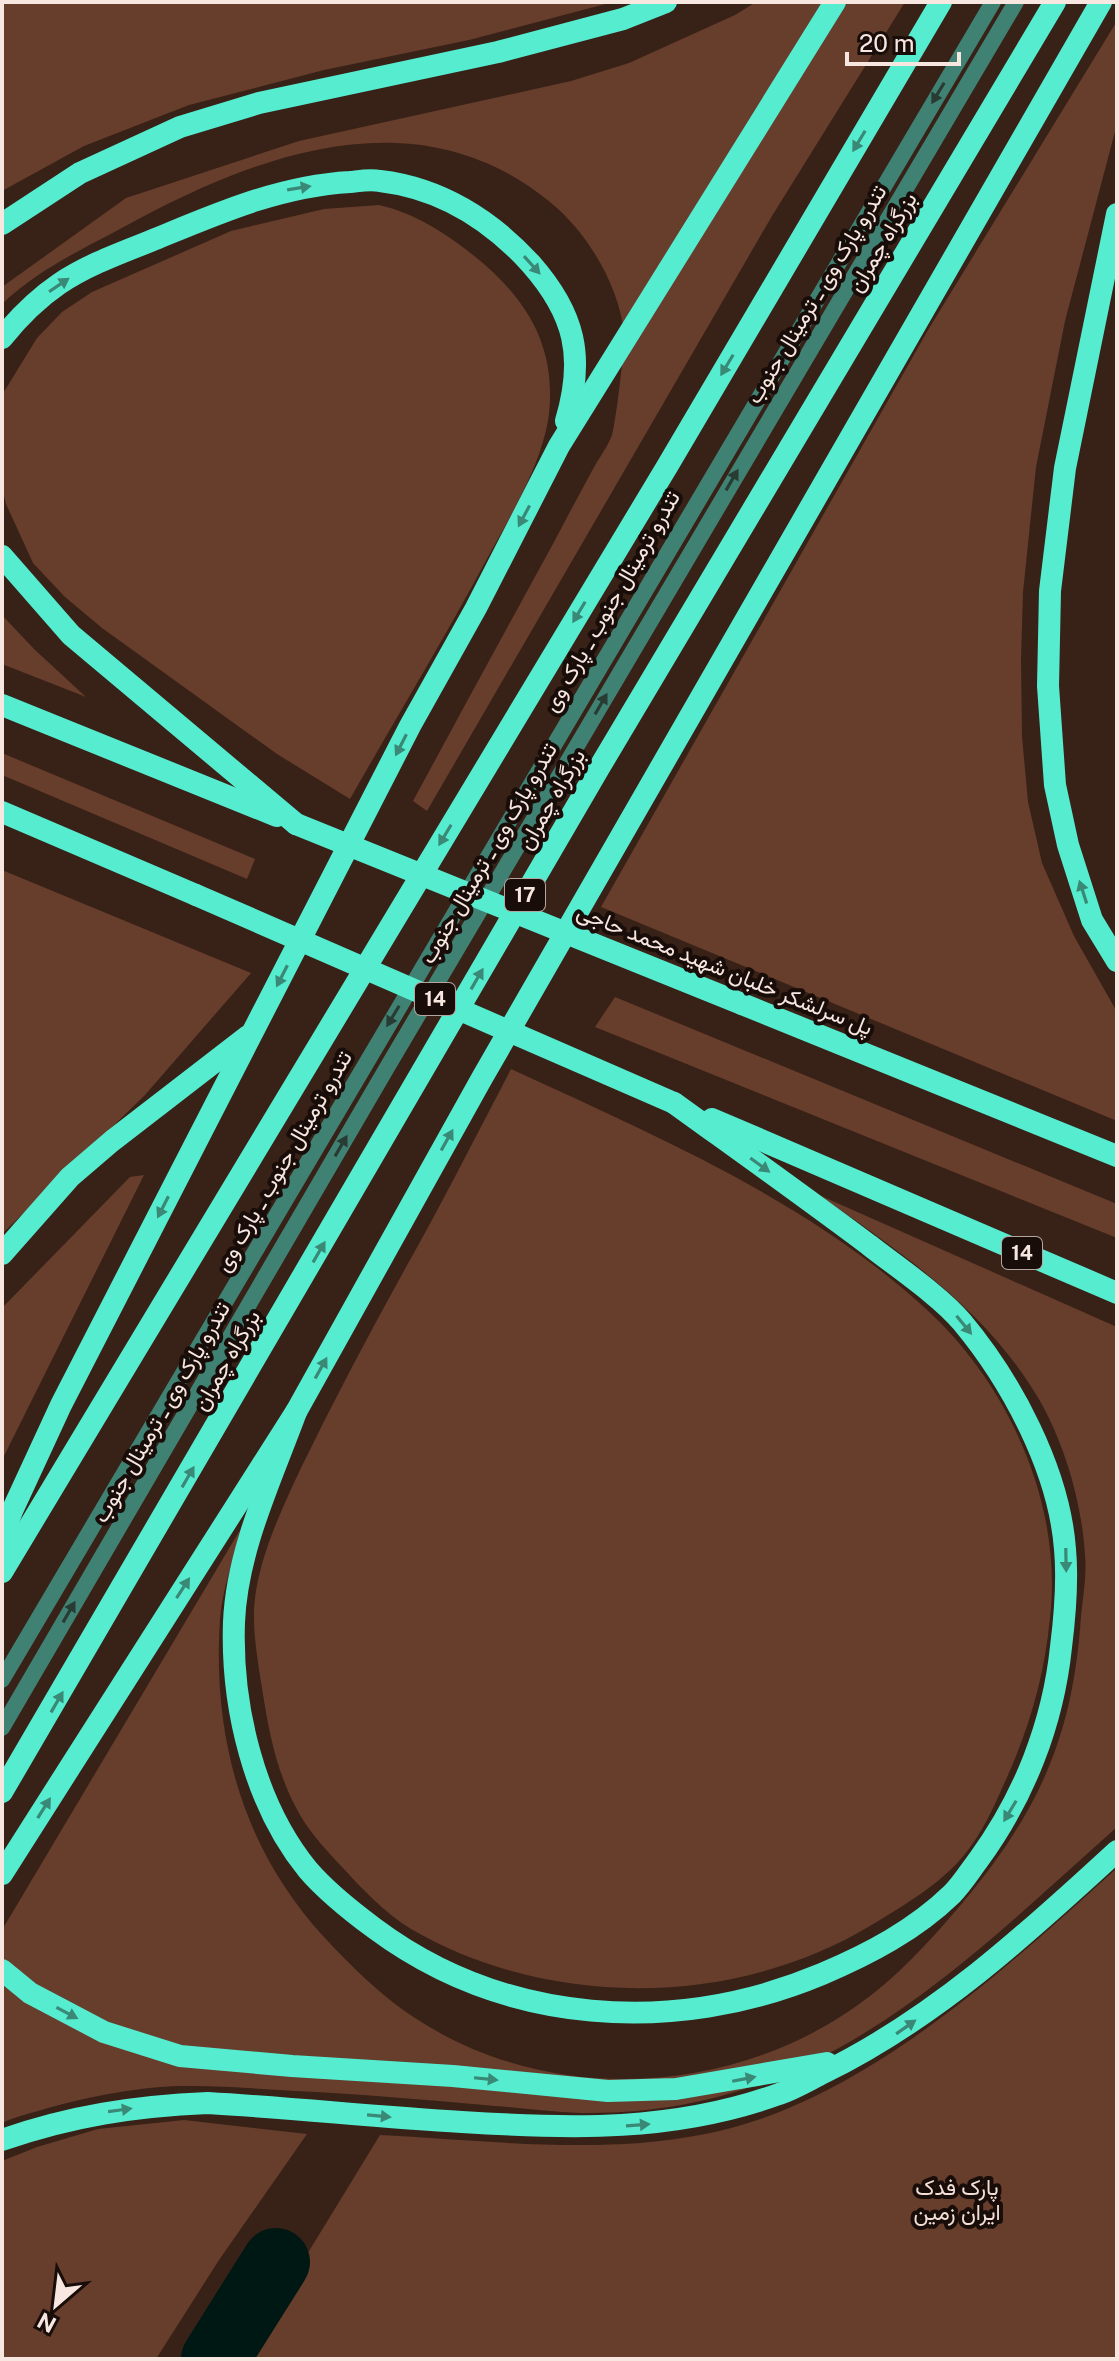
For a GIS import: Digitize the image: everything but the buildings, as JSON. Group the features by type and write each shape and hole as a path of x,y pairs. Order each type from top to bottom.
{"highway":[{"path":"2,224 80,173 180,127 259,103 498,52 623,19 666,2"},
{"path":"2,1538 61,1405 410,726 476,608 559,446 835,2"},
{"path":"2,1572 668,465 941,2"},
{"name":"بزرگراه چمران","path":"2,1792 607,754 1055,2"},
{"path":"2,1874 296,1412 490,1065 1101,2"},
{"path":"2,338 29,306 62,282 123,252 241,204 285,190 327,183 379,180 433,193 468,210 509,241 544,280 567,318 577,350 575,386 559,446"},
{"path":"1117,214 1065,468 1050,591 1048,686 1055,785 1068,845 1092,920 1117,961"},
{"path":"2,556 71,635 296,824"},
{"name":"پل سرلشکر خلبان شهید محمد حاجی","path":"2,705 1117,1156"},
{"name":"14","path":"2,812 1117,1293"},
{"path":"2,1254 70,1177 253,1033"},
{"path":"296,1412 253,1531 238,1584 234,1624 236,1678 243,1724 268,1801 286,1837 309,1871 351,1912 440,1971 486,1990 530,2001 620,2013 660,2012 762,1996 845,1964 888,1942 926,1917 957,1889 991,1842 1018,1798 1045,1730 1058,1674 1066,1580 1065,1545 1044,1461 1024,1415 960,1319 866,1243 674,1103"},
{"path":"2,2140 43,2125 151,2105 208,2103 560,2128 646,2125 716,2111 780,2094 856,2057 902,2030 961,1986 1117,1851"},
{"path":"2,1970 30,1993 104,2032 180,2056 608,2091 676,2089 856,2057"}],"lane":[{"name":"تندرو ترمینال جنوب ـ پارک وی","path":"2,1680 656,567 993,2"},
{"name":"تندرو پارک وی ـ ترمینال جنوب","path":"2,1728 417,1016 1016,2"}],"green space":[{"path":"2,2 613,2 469,40 324,70 189,105 84,146 2,191"},
{"path":"756,2 905,2 772,216 427,811 413,801 612,435 623,353 621,315 608,278 576,228 550,202 499,169 445,149 390,143 335,146 280,159 225,178 171,202 58,262 2,304 2,287 126,198 299,141 571,81 629,63 735,15"},
{"path":"1117,21 1117,124 1065,321 1036,467 1023,592 1021,659 1022,736 1028,802 1042,863 1074,936 1117,1012 1117,1121 601,907 928,330"},
{"path":"379,205 408,214 448,236 499,278 534,324 546,359 550,400 537,461 518,501 350,799 277,754 102,628 65,597 33,563 6,504 2,487 2,395 37,338 62,312 92,292 231,231 324,209"},
{"path":"2,615 34,649 86,697 2,664"},
{"path":"2,753 255,859 247,879 2,775"},
{"path":"2,870 251,973 145,1095 2,1234"},
{"path":"615,997 1117,1204 1117,1238 595,1027"},
{"path":"511,1069 727,1173 831,1234 879,1269 925,1308 982,1373 1024,1449 1038,1490 1048,1533 1052,1575 1044,1662 1021,1743 982,1829 955,1865 908,1902 817,1953 760,1972 701,1984 641,1988 581,1985 522,1974 465,1955 401,1923 350,1875 300,1815 285,1785 275,1753 259,1669 254,1619 256,1591 271,1538 338,1394"},
{"path":"144,1175 2,1460 2,1308 130,1177"},
{"path":"819,1195 1117,1327 1117,1827 998,1933 938,1982 876,2026 811,2062 741,2090 664,2108 580,2113 345,2094 175,2086 82,2099 2,2123 2,1930 240,1530 221,1608 219,1663 221,1707 239,1790 253,1829 272,1867 296,1903 356,1970 415,2018 467,2046 521,2066 578,2076 636,2079 694,2073 751,2059 805,2037 870,1996 939,1930 1013,1835 1048,1769 1061,1735 1077,1659 1084,1586 1080,1516 1071,1475 1049,1418 1019,1369 995,1339 912,1262"},
{"name":"پارک فدک ایران زمین","path":"1117,1868 1117,2359 243,2359 380,2135 540,2144 620,2144 700,2135 758,2120 815,2096 871,2066 924,2030 1025,1950"},
{"path":"184,2120 307,2134 219,2260 156,2359 2,2359 2,2161 98,2129"}],"waterway":[{"path":"215,2359 276,2262"}]}
